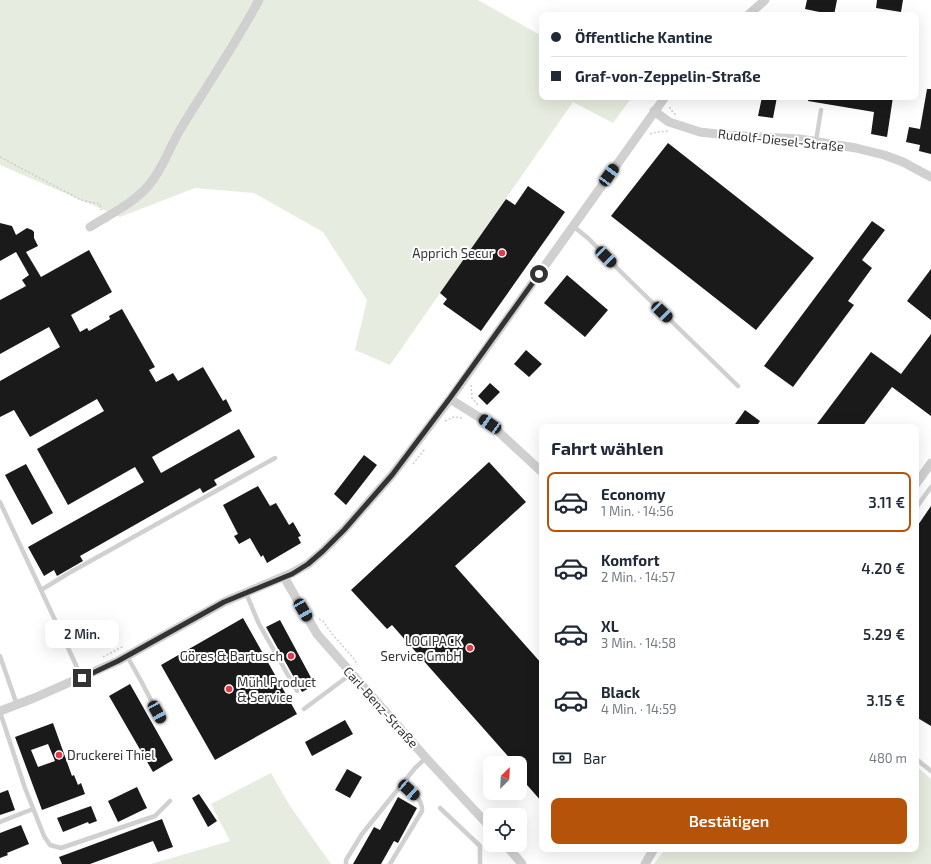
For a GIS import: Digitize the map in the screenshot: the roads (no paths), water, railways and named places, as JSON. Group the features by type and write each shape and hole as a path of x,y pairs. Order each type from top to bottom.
{"street":[{"path":"90,227 133,201 149,185 163,164 179,132 259,0"},
{"path":"751,12 765,0"},
{"path":"0,712 82,678 127,656 224,602 284,577 308,564 323,551 344,530 392,475 450,398 654,111 667,100"},
{"name":"Rudolf-Diesel-Straße","path":"654,111 669,122 700,132 816,141 842,145 884,155 903,162 931,177"},
{"path":"450,398 490,424 539,469"},
{"path":"919,480 931,463"},
{"name":"Carl-Benz-Straße","path":"284,577 317,634 355,672 426,758 483,819"},
{"path":"512,852 522,864"},
{"path":"645,864 652,852"}],"lane":[{"path":"816,141 821,110"},
{"path":"573,226 589,239 738,386"},
{"path":"41,590 275,458"},
{"path":"919,504 931,487"},
{"path":"0,502 82,678"},
{"path":"246,593 259,624 297,691"},
{"path":"0,656 17,705"},
{"path":"127,656 142,681 162,722"},
{"path":"304,709 355,672"},
{"path":"0,712 33,809 44,836 50,845 61,848 155,816 170,801"},
{"path":"346,864 346,860 362,834 415,768 426,758"},
{"path":"919,761 931,771"},
{"path":"390,864 422,811 422,804 416,796 402,784"},
{"path":"440,808 480,846 480,864"},
{"path":"0,822 33,809"}],"place":[{"name":"Apprich Secur","path":"502,253"},
{"name":"LOGIPACK Service GmbH","path":"470,648"},
{"name":"Göres & Bartusch","path":"291,656"},
{"name":"Mühl Product & Service","path":"229,689"},
{"name":"Druckerei Thiel","path":"59,755"}]}
